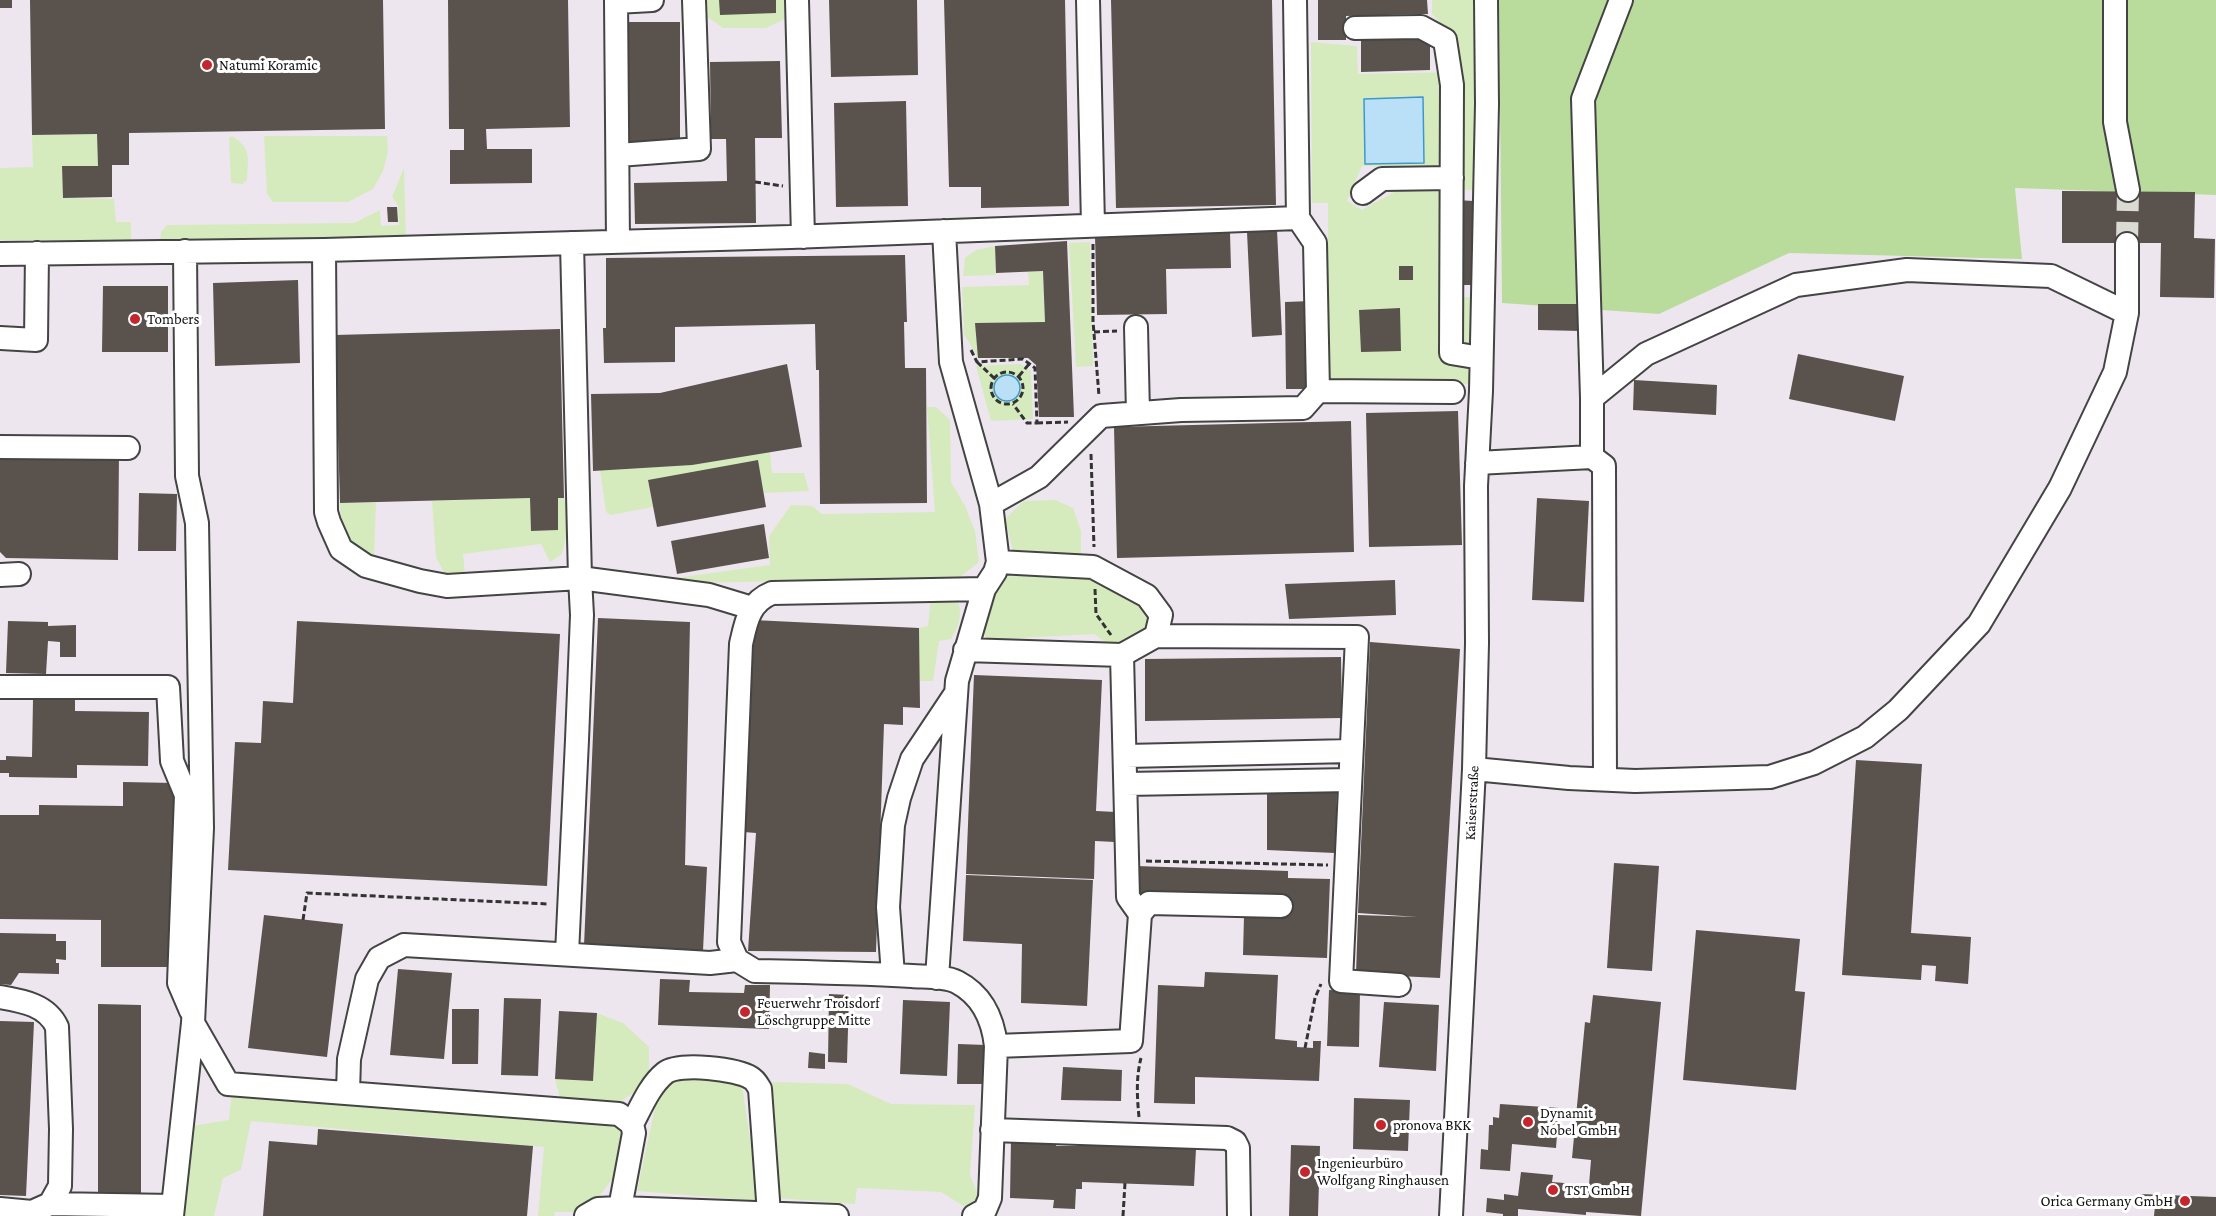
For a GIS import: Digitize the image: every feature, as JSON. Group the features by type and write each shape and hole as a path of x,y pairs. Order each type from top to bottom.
{"lane":[{"path":"618,242 616,1 652,0"},
{"path":"618,155 699,149 694,0"},
{"path":"797,0 803,237"},
{"path":"1088,0 1092,225"},
{"path":"990,504 1039,477 1101,416 1181,410 1303,408 1318,391 1315,243 1298,218 1295,0"},
{"name":"Kaiserstraße","path":"1451,1216 1474,769 1477,463 1481,391 1487,104 1486,0"},
{"path":"1592,457 1583,99 1621,0"},
{"path":"2115,0 2115,122 2128,190"},
{"path":"1354,28 1421,27 1445,40 1452,86 1451,353 1481,358"},
{"path":"1363,193 1382,179 1452,178"},
{"path":"0,254 324,250 803,237 1298,218"},
{"path":"937,978 957,681 984,589 995,572 998,562 990,504 951,362 944,231"},
{"path":"567,954 581,626 572,243"},
{"path":"1474,769 1635,781 1770,777 1814,763 1864,737 1898,710 1979,624 2060,488 2115,372 2127,313 2127,244"},
{"path":"324,250 326,512 342,549 366,566 447,586 580,578 708,595 752,608"},
{"path":"0,1209 173,1211 193,1020 202,828 197,523 187,476 185,251"},
{"path":"0,338 36,340 37,253"},
{"path":"1592,398 1646,354 1796,285 1907,270 2051,276 2127,313"},
{"path":"1136,327 1138,413"},
{"path":"1318,391 1453,392"},
{"path":"0,447 128,448"},
{"path":"1477,463 1592,457 1604,466 1605,779"},
{"path":"998,562 1093,567 1147,596 1161,615 1156,636"},
{"path":"981,1215 990,1198 996,1046 994,1025 982,1004 967,988 955,980 893,975 755,971 737,960 729,942 741,644 746,618 752,608 760,597 772,593 984,589"},
{"path":"965,650 1122,656 1156,636 1357,637 1341,981 1399,985"},
{"path":"1122,656 1128,897 1140,914"},
{"path":"0,687 168,687 172,761 186,795 179,983 193,1020 228,1084 619,1113 632,1124 634,1132 620,1208"},
{"path":"893,975 888,907 893,825 899,798 912,759 956,692"},
{"path":"1126,756 1351,751"},
{"path":"1219,754 1220,784"},
{"path":"1126,784 1350,780"},
{"path":"996,1046 1131,1041 1140,914 1149,903 1281,906"},
{"path":"348,1093 349,1059 367,979 379,958 404,945 710,963 737,960"},
{"path":"0,997 19,1000 44,1010 52,1016 57,1028 61,1129 60,1186 37,1211"},
{"path":"632,1124 651,1090 666,1072 685,1066 742,1073 754,1079 760,1089 769,1214"},
{"path":"992,1130 1227,1138 1235,1142 1238,1148 1239,1216"},
{"path":"586,1216 598,1209 620,1208 837,1216"}],"path":[{"path":"755,182 791,187"},
{"path":"1092,225 1093,321 1100,403"},
{"path":"970,347 977,362 994,378"},
{"path":"977,362 1023,360 1035,368 1037,423 1027,423 1013,404"},
{"path":"1018,377 1029,364"},
{"path":"1006,372 1018,377 1022,380 1024,389 1021,398 1013,404 1004,405 995,400 991,392 991,382 997,375 1006,372"},
{"path":"1135,861 1338,865"},
{"path":"303,920 307,893 569,905"},
{"path":"1137,1100 1138,1068"},
{"path":"1123,1216 1125,1183"}],"shaded area":[{"path":"0,0 2216,0 2216,1216 0,1216"}],"green space":[{"path":"698,0 787,0 785,19 766,28 723,28 706,16"},
{"path":"1432,0 1476,0 1478,191 1460,189 1444,153 1436,167 1362,166 1347,201 1362,210 1403,187 1452,190 1451,297 1473,297 1472,384 1334,385 1328,375 1328,203 1312,203 1311,42 1357,46 1358,74 1455,72 1455,39 1432,14"},
{"path":"1499,0 2216,0 2216,195 2015,188 2022,259 1789,253 1659,314 1502,303"},
{"path":"97,134 98,166 62,166 63,198 114,199 116,222 131,222 131,240 0,240 0,168 33,167 32,135"},
{"path":"232,136 246,150 247,180 243,184 231,183 229,138"},
{"path":"264,136 387,136 388,151 383,171 373,189 348,202 273,202 267,194"},
{"path":"404,168 406,239 160,242 161,232 167,225 354,223 380,210 381,226 399,225 398,205 392,197"},
{"path":"1090,242 1093,366 1076,367 1069,243"},
{"path":"995,246 996,275 963,276 965,258 976,250"},
{"path":"1043,271 1045,322 976,324 978,358 964,334 962,287 1029,285 1028,272"},
{"path":"1020,364 1031,371 1033,419 991,421 976,366"},
{"path":"927,407 936,407 950,420 951,482 965,506 975,531 979,562 959,578 686,583 675,578 770,565 769,536 791,505 812,506 822,514 935,512"},
{"path":"770,451 772,473 804,473 809,491 764,493 758,461 648,481 653,507 611,515 606,512 600,470 692,465"},
{"path":"530,498 532,531 558,530 558,498 564,498 569,523 562,554 550,562 541,544 463,554 465,576 444,573 436,557 432,501"},
{"path":"1055,500 1073,508 1081,531 1081,556 1015,559 1005,519 1024,501"},
{"path":"340,503 376,503 374,556 359,547 348,536 340,513"},
{"path":"1072,573 1104,582 1139,600 1152,618 1149,633 1127,645 1109,645 1094,634 987,640 984,633 1000,577"},
{"path":"931,597 956,598 960,609 960,619 951,639 939,641 933,681 919,681 919,628 928,626"},
{"path":"597,1013 623,1023 649,1047 649,1072 638,1090 621,1101 588,1102 560,1098 555,1079 593,1081"},
{"path":"725,1076 742,1085 759,1201 637,1191 658,1094 678,1077"},
{"path":"772,1082 848,1084 891,1104 975,1105 970,1175 979,1197 965,1207 941,1192 857,1188 855,1204 777,1198"},
{"path":"232,1091 616,1124 622,1136 617,1173 600,1195 580,1209 574,1212 555,1212 554,1216 538,1216 544,1147 251,1121 241,1170 223,1178 214,1216 180,1216 191,1126 229,1120"}],"water":[{"path":"1423,97 1424,163 1365,164 1364,99"},
{"path":"1007,375 1016,379 1020,388 1016,397 1007,401 998,397 994,388 998,379"}],"building":[{"path":"0,0 12,0 12,8 0,8"},
{"name":"Natumi Koramic","path":"30,0 383,0 385,129 129,133 129,165 112,165 112,197 63,198 62,166 98,166 97,134 32,135"},
{"path":"448,0 568,0 570,127 486,129 487,149 532,149 532,183 450,184 450,150 464,150 464,129 449,129"},
{"path":"719,0 776,0 776,13 720,15"},
{"path":"829,0 917,0 918,75 831,77"},
{"path":"944,0 1065,0 1069,206 981,208 981,187 949,187"},
{"path":"1111,0 1272,0 1276,205 1116,208"},
{"path":"1318,0 1427,0 1428,14 1346,16 1346,40 1318,40"},
{"path":"623,22 680,22 680,141 623,141"},
{"path":"1430,39 1430,70 1361,72 1361,40"},
{"path":"780,61 782,138 755,138 756,223 635,224 634,183 727,181 726,139 711,139 710,62"},
{"path":"906,101 908,206 836,207 834,103"},
{"path":"2062,191 2195,192 2194,238 2215,239 2214,298 2160,297 2161,243 2062,243"},
{"path":"1455,200 1474,201 1473,285 1454,285"},
{"path":"387,207 397,207 398,222 388,222"},
{"path":"1277,230 1282,335 1252,337 1247,232"},
{"path":"1230,233 1231,268 1166,269 1167,314 1097,315 1095,236"},
{"path":"1067,241 1074,417 1039,417 1036,365 1028,358 978,358 975,323 1045,322 1043,271 996,273 995,246"},
{"path":"905,255 907,322 904,322 905,368 926,368 927,503 820,504 819,370 816,370 815,324 675,327 675,362 604,363 606,258"},
{"path":"1399,266 1413,266 1413,280 1399,280"},
{"path":"298,280 300,363 215,366 213,283"},
{"name":"Tombers","path":"103,286 168,286 168,352 102,352"},
{"path":"1311,301 1311,325 1305,324 1306,389 1286,389 1285,302"},
{"path":"1538,304 1581,304 1581,331 1538,330"},
{"path":"1400,308 1401,351 1361,352 1359,310"},
{"path":"560,329 564,498 558,498 558,530 531,531 530,498 340,503 335,335"},
{"path":"1798,354 1904,376 1895,421 1789,399"},
{"path":"787,364 802,447 692,465 593,471 591,394 660,393"},
{"path":"1634,380 1717,385 1716,415 1633,410"},
{"path":"1458,411 1462,545 1369,547 1366,413"},
{"path":"1351,421 1354,552 1117,558 1114,427"},
{"path":"0,453 119,454 118,560 6,558 0,552"},
{"path":"758,460 766,507 657,527 648,480"},
{"path":"139,493 177,494 176,551 138,551"},
{"path":"1537,498 1589,501 1584,602 1532,600"},
{"path":"764,524 769,558 677,574 671,541"},
{"path":"1395,580 1396,615 1289,619 1285,584"},
{"path":"598,618 690,622 685,865 707,867 703,951 584,946"},
{"path":"753,620 919,628 920,708 903,707 903,725 884,724 876,952 748,951 756,833 744,832"},
{"path":"8,621 48,622 48,626 76,625 76,657 60,657 60,642 48,641 46,674 6,673"},
{"path":"297,621 560,634 547,886 228,870 235,742 261,743 263,701 293,703"},
{"path":"1370,642 1460,649 1440,978 1356,974 1358,915 1418,917 1358,913"},
{"path":"1341,657 1342,718 1145,721 1145,659"},
{"path":"974,675 1102,680 1096,811 1116,812 1115,842 1095,841 1094,879 966,874"},
{"path":"33,699 75,699 75,711 149,712 148,766 77,765 77,778 9,777 9,773 0,773 0,760 6,760 6,756 32,757"},
{"path":"1856,760 1922,764 1911,933 1971,937 1968,984 1935,981 1936,966 1922,965 1921,980 1842,975"},
{"path":"123,782 175,783 174,967 101,967 101,920 0,919 0,815 39,815 39,805 123,806"},
{"path":"1267,789 1337,792 1335,853 1267,850"},
{"path":"1614,863 1659,866 1652,971 1607,968"},
{"path":"1136,866 1288,871 1288,878 1330,879 1327,958 1243,955 1244,916 1287,917 1287,899 1135,894"},
{"path":"966,875 1093,880 1087,1006 1021,1003 1022,944 963,941"},
{"path":"264,915 343,924 327,1057 248,1048"},
{"path":"1696,930 1800,939 1795,991 1805,992 1796,1090 1683,1080"},
{"path":"0,933 56,934 56,941 66,941 66,960 56,959 56,963 59,963 59,974 19,973 11,985 0,984"},
{"path":"398,969 452,973 444,1059 390,1055"},
{"path":"1205,972 1278,975 1275,1039 1297,1041 1297,1047 1313,1048 1313,1041 1321,1041 1319,1081 1195,1077 1195,1104 1154,1103 1158,985 1204,987"},
{"path":"660,979 690,980 689,992 744,993 745,985 770,985 769,1029 658,1025"},
{"path":"1329,990 1360,991 1359,1047 1327,1046"},
{"path":"829,994 849,995 847,1063 828,1062"},
{"path":"1593,995 1661,1002 1641,1216 1586,1212 1586,1215 1518,1209 1518,1216 1503,1216 1503,1214 1486,1212 1487,1198 1504,1200 1504,1194 1518,1196 1521,1172 1553,1175 1552,1182 1589,1185 1591,1160 1572,1158 1585,1022 1590,1023"},
{"path":"504,998 541,999 538,1076 501,1075"},
{"path":"903,1000 950,1002 947,1076 900,1074"},
{"path":"1384,1002 1439,1005 1436,1071 1379,1067"},
{"path":"98,1004 141,1005 141,1202 98,1202"},
{"path":"452,1009 479,1009 478,1064 452,1064"},
{"path":"559,1011 597,1013 593,1081 555,1079"},
{"path":"0,1021 34,1022 26,1196 0,1195"},
{"path":"958,1044 986,1045 984,1084 957,1084"},
{"path":"809,1052 825,1054 825,1069 808,1068"},
{"path":"1063,1067 1122,1070 1121,1101 1061,1100"},
{"name":"pronova BKK","path":"1354,1098 1410,1100 1408,1151 1353,1149"},
{"name":"Dynamit Nobel GmbH","path":"1500,1104 1559,1108 1556,1148 1512,1144 1510,1171 1480,1169 1481,1149 1488,1150 1489,1125 1493,1125 1493,1117 1499,1118"},
{"path":"318,1129 533,1146 527,1216 263,1216 269,1141 317,1145"},
{"path":"1011,1139 1057,1141 1056,1146 1116,1146 1117,1143 1138,1144 1138,1147 1196,1149 1194,1186 1082,1182 1082,1189 1076,1189 1075,1209 1053,1208 1054,1200 1010,1198"},
{"name":"Ingenieurbüro Wolfgang Ringhausen","path":"1291,1145 1320,1146 1318,1216 1289,1216"},
{"name":"Orica Germany GmbH","path":"2140,1194 2216,1197 2216,1216 2154,1216 2155,1206 2140,1205"}],"tunnel":[{"path":"2127,244 2128,190"}],"place":[{"name":"Natumi Koramic","path":"207,65"},
{"name":"Tombers","path":"135,319"},
{"name":"Feuerwehr Troisdorf Löschgruppe Mitte","path":"745,1012"},
{"name":"Dynamit Nobel GmbH","path":"1528,1122"},
{"name":"pronova BKK","path":"1381,1125"},
{"name":"Ingenieurbüro Wolfgang Ringhausen","path":"1305,1172"},
{"name":"TST GmbH","path":"1553,1190"},
{"name":"Orica Germany GmbH","path":"2185,1201"}]}
